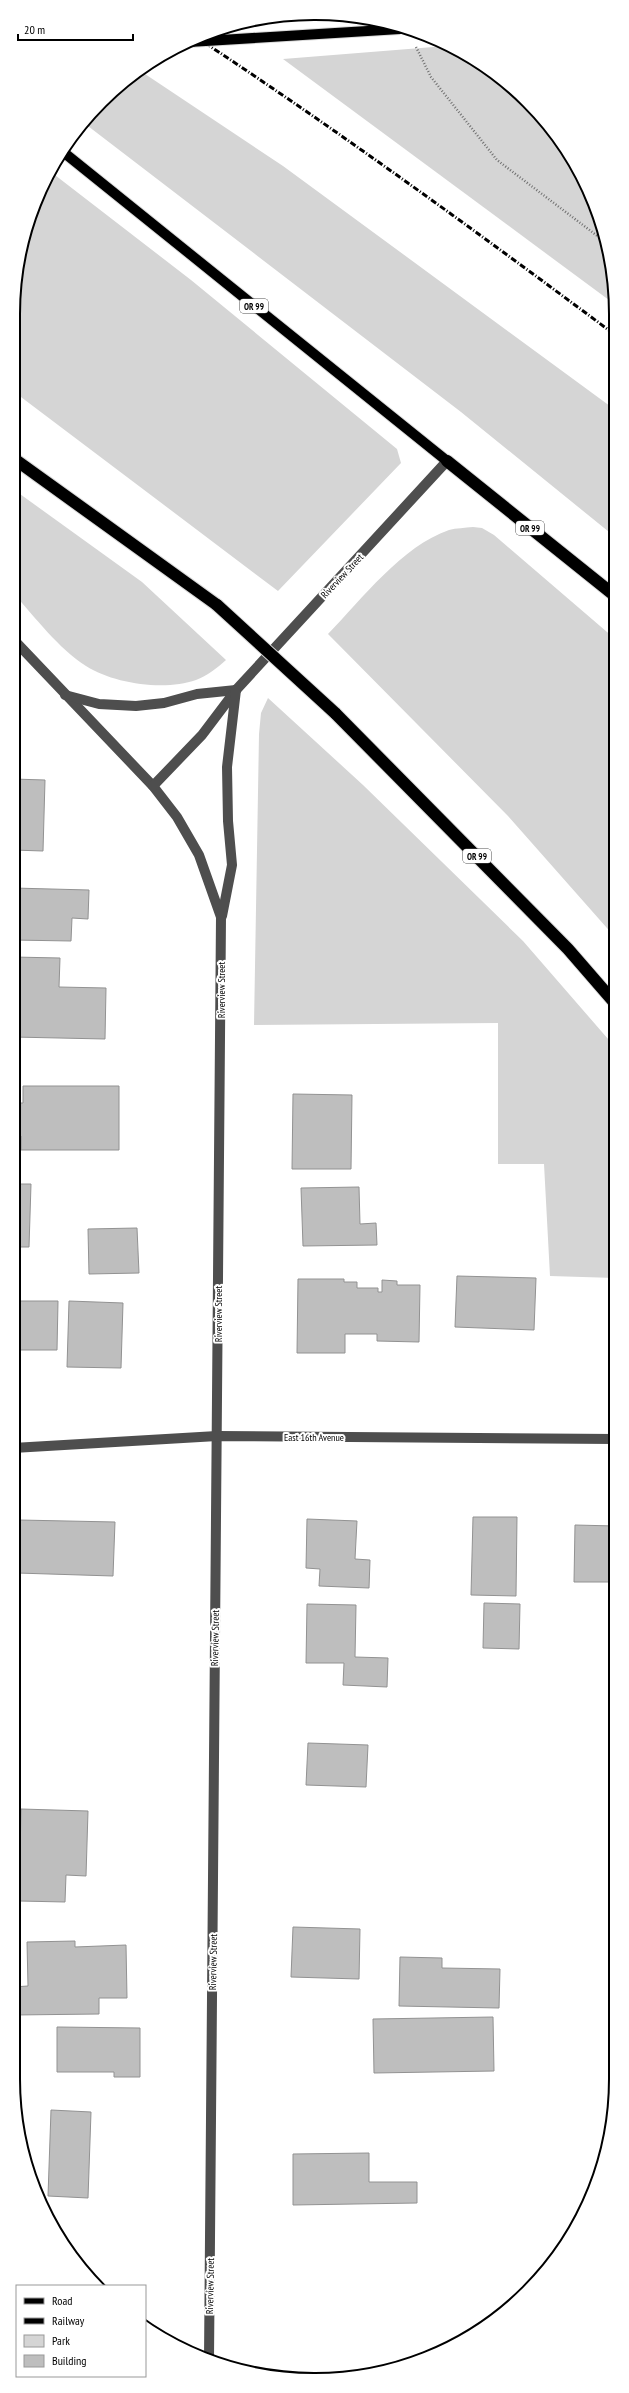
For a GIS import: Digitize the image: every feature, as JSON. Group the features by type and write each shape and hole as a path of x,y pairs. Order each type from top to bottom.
{"highway":[{"name":"OR 99","path":"447,462 609,591"},
{"name":"OR 99","path":"20,463 217,606 335,712 568,949 609,996"}],"main road":[{"path":"205,41 389,30"},
{"name":"OR 99","path":"67,155 447,462"}],"street":[{"name":"Riverview Street","path":"153,786 202,735 236,690 447,462"},
{"name":"Riverview Street","path":"20,647 153,786 177,817 199,855 221,917"},
{"name":"Riverview Street","path":"209,2353 221,917 232,865 228,821 227,767 236,690"},
{"path":"65,695 99,704 136,706 164,703 197,694 236,690"},
{"name":"East 16th Avenue","path":"20,1448 217,1436 609,1439"}],"path":[{"path":"414,44 430,77 497,160 599,237"}],"green space":[{"path":"438,47 462,59 494,81 523,106 536,120 570,167 579,184 587,202 599,238 606,276 608,299 283,59"},
{"path":"145,74 283,166 609,405 609,532 461,412 88,126 120,93"},
{"path":"55,175 191,280 397,449 401,463 278,591 20,396 20,314 23,276 30,238 42,202"},
{"path":"20,494 142,582 226,660 212,672 196,680 170,685 140,684 111,677 86,666 66,651 20,601"},
{"path":"458,528 482,528 494,535 609,634 609,930 508,816 328,634 369,590 399,561 415,548 432,538 449,530"},
{"path":"268,698 363,785 523,941 609,1040 609,1278 550,1276 544,1164 498,1164 498,1023 254,1025 259,734 261,713"}],"building":[{"path":"20,779 45,780 43,851 20,850"},
{"path":"20,888 89,890 88,919 72,918 71,941 20,940"},
{"path":"20,957 60,958 59,987 106,988 105,1039 20,1037"},
{"path":"23,1086 119,1086 119,1150 21,1150 20,1103 23,1103"},
{"path":"293,1094 352,1095 351,1169 292,1169"},
{"path":"20,1184 31,1184 29,1247 20,1247"},
{"path":"359,1187 360,1224 376,1223 377,1245 303,1246 301,1188"},
{"path":"137,1228 139,1273 89,1274 88,1229"},
{"path":"457,1276 536,1278 534,1330 455,1327"},
{"path":"298,1279 344,1279 344,1282 357,1282 357,1288 378,1288 378,1292 382,1292 382,1280 397,1281 397,1285 420,1285 419,1342 377,1341 377,1334 345,1334 345,1353 297,1353"},
{"path":"20,1301 58,1301 57,1350 20,1350"},
{"path":"69,1301 123,1303 121,1368 67,1367"},
{"path":"473,1517 517,1517 516,1596 471,1595"},
{"path":"307,1519 357,1521 355,1559 370,1560 369,1588 319,1586 320,1569 306,1568"},
{"path":"20,1520 115,1522 113,1576 20,1573"},
{"path":"575,1525 609,1526 609,1582 574,1582"},
{"path":"484,1603 520,1604 519,1649 483,1648"},
{"path":"307,1604 356,1605 355,1657 388,1658 387,1687 343,1685 344,1663 306,1663"},
{"path":"308,1743 368,1745 366,1787 306,1785"},
{"path":"21,1809 88,1811 86,1876 66,1875 65,1902 20,1901"},
{"path":"293,1927 360,1929 359,1979 291,1977"},
{"path":"75,1941 75,1947 126,1945 127,1998 99,1998 99,2014 20,2015 20,1987 28,1986 27,1942"},
{"path":"400,1957 442,1958 442,1968 500,1969 499,2008 399,2006"},
{"path":"493,2017 494,2071 374,2073 373,2019"},
{"path":"57,2027 140,2028 140,2077 114,2077 114,2072 57,2072"},
{"path":"51,2110 91,2112 88,2198 48,2196"},
{"path":"369,2153 369,2182 417,2182 417,2203 293,2205 293,2154"}],"railway":[{"path":"203,42 407,182 609,330"}]}
